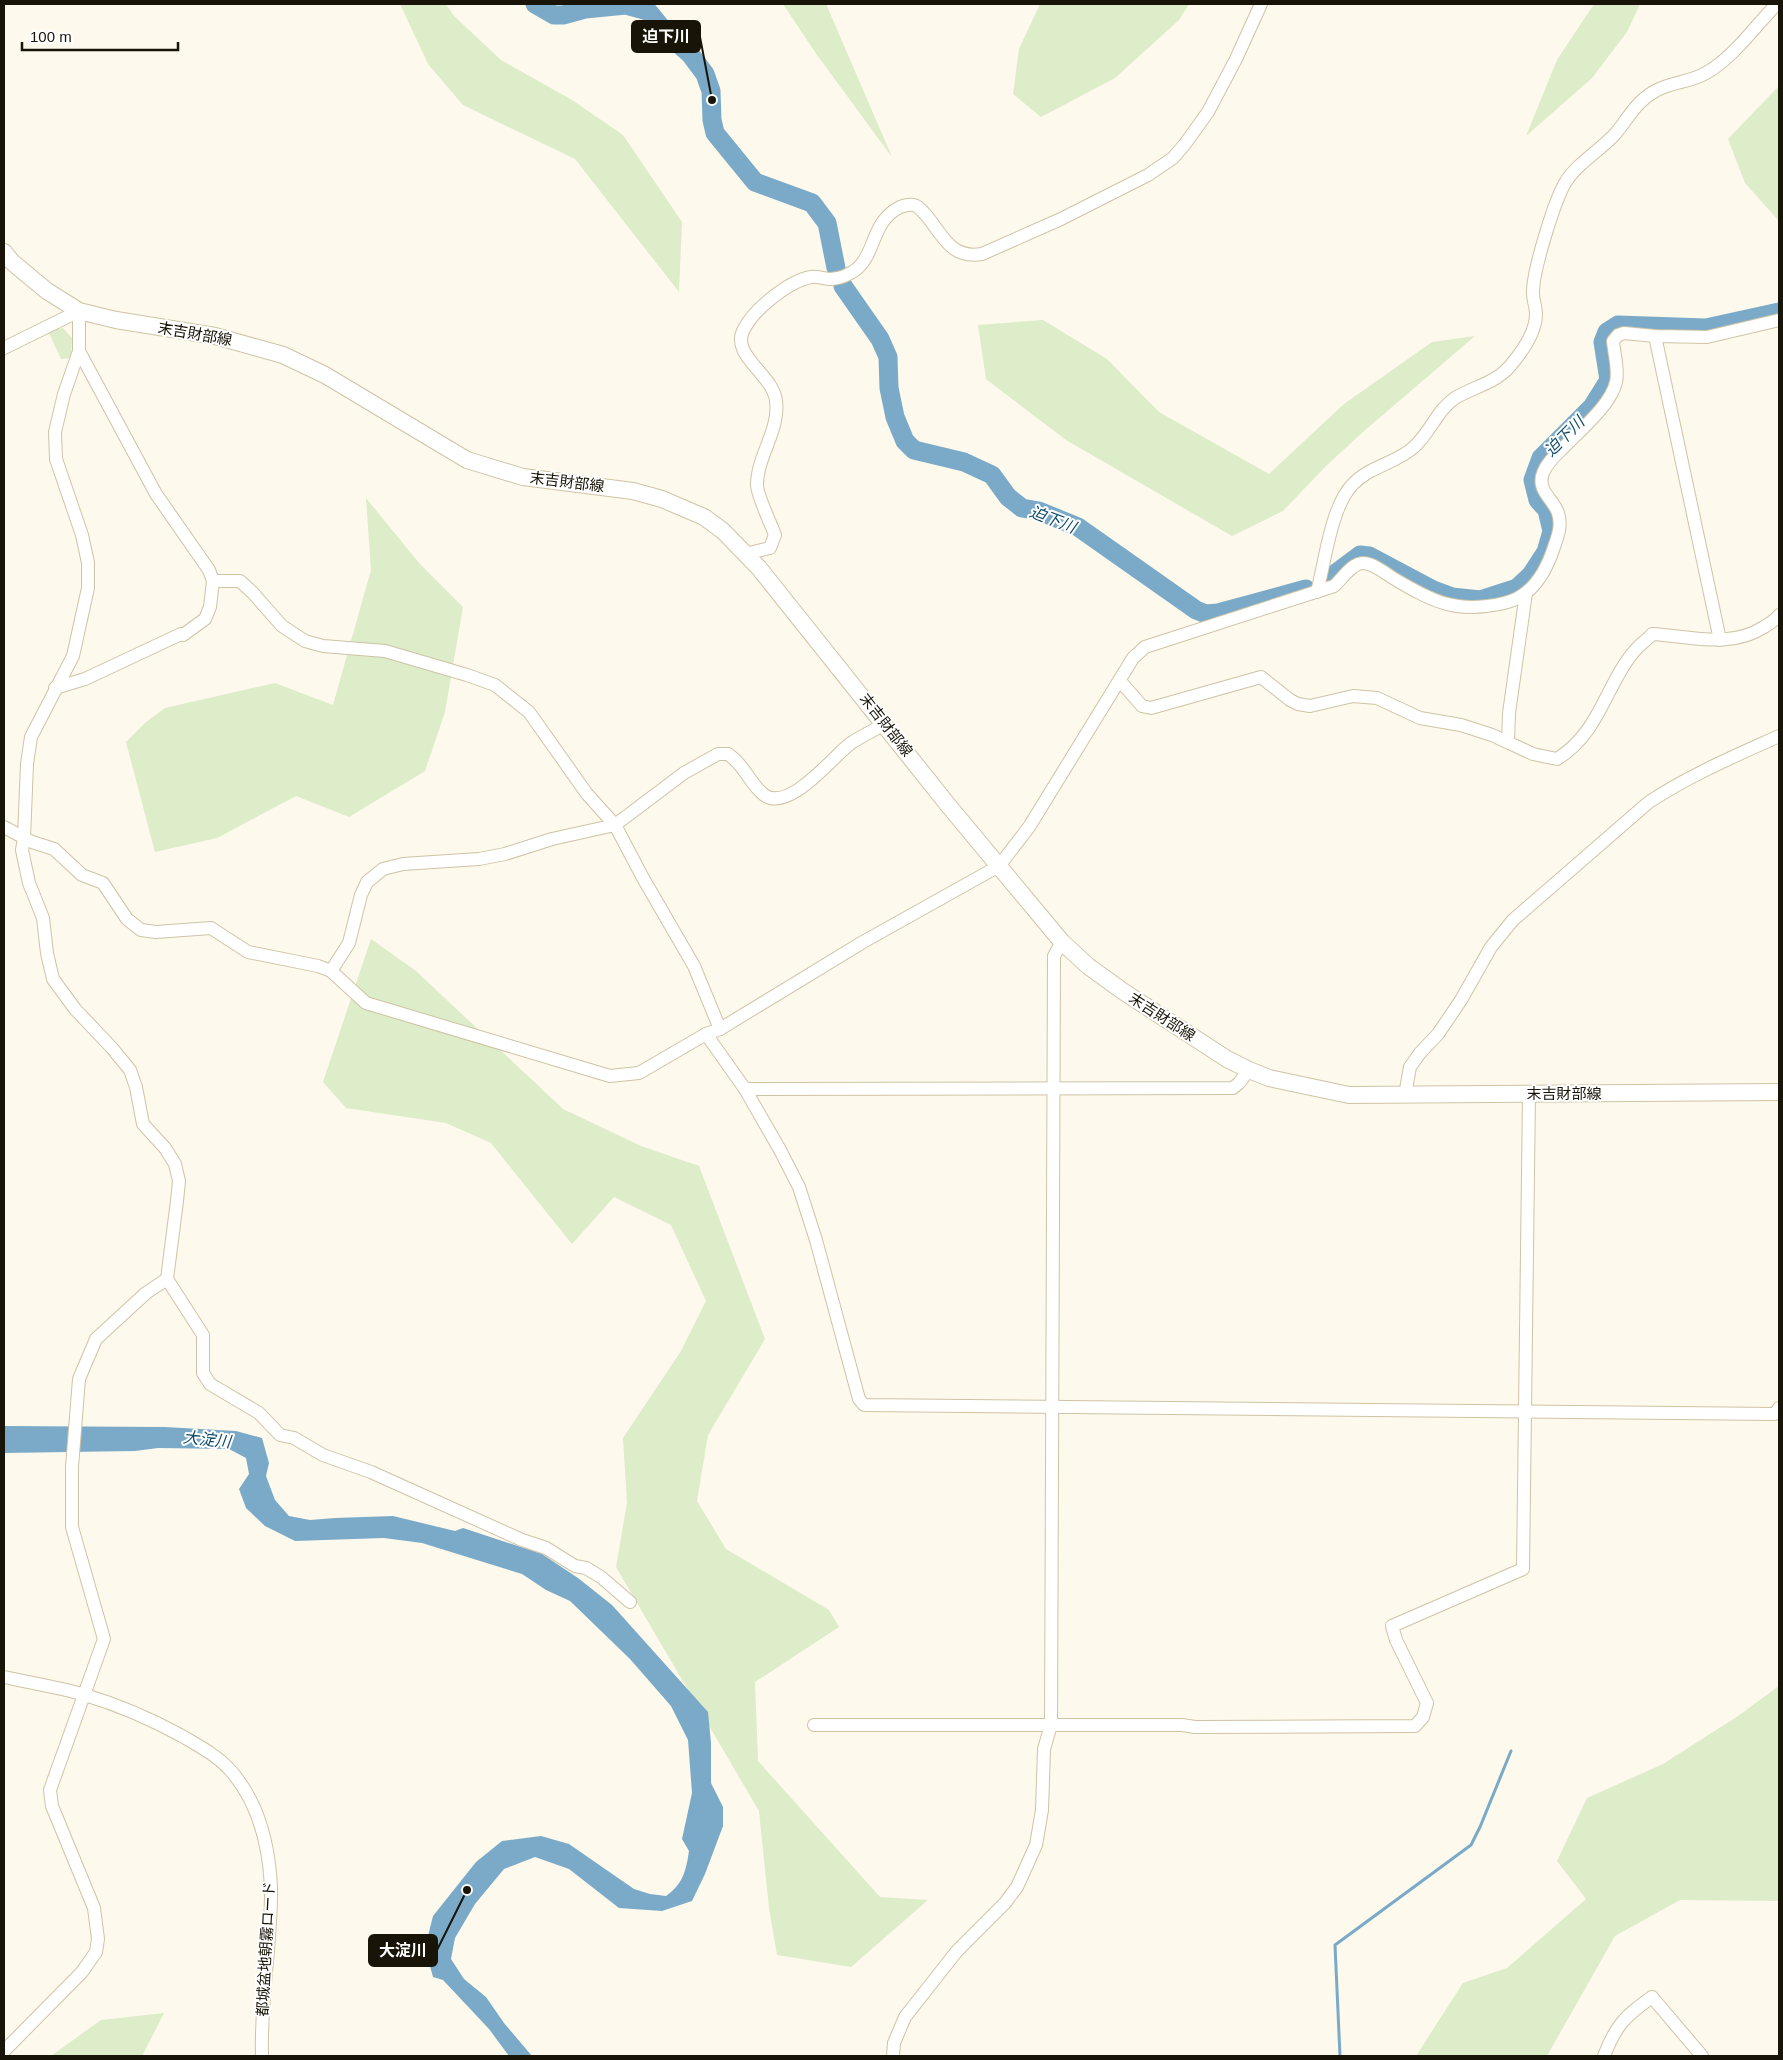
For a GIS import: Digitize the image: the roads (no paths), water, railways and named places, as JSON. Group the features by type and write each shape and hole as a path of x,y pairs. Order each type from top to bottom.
{"main road":[{"name":"末吉財部線","path":"4,252 12,262 47,291 79,311 116,320 215,336 283,355 325,375 467,460 523,477 605,486 662,498 704,517 723,531 759,568 948,805 1062,942 1088,966 1124,992 1219,1054 1249,1070 1269,1078 1349,1095 1779,1092"}],"street":[{"path":"746,554 770,548 775,535 757,487 760,466 776,418 776,401 770,384 746,355 741,344 744,329 761,308 781,290 806,278 814,276 830,279 840,278 852,272 860,266 886,217 902,206 915,205 918,207 951,247 966,255 973,256 982,254 1061,219 1148,175 1172,158 1185,144 1208,112 1236,59 1261,4"},
{"path":"1317,592 1337,509 1353,484 1376,467 1411,450 1424,438 1447,405 1456,398 1487,384 1501,374 1523,349 1533,331 1536,315 1533,290 1537,268 1556,203 1565,183 1616,133 1638,102 1658,89 1705,74 1727,58 1777,4"},
{"path":"4,348 79,311 79,351 64,394 56,432 56,460 82,535 88,563 88,588 73,656 31,737 27,764 22,850 29,883 43,918 47,953 53,979 75,1008 130,1070 136,1087 143,1124 165,1148 175,1164 178,1181 177,1201 167,1279 203,1335 202,1373 210,1384 260,1413 280,1435 294,1438 323,1454 371,1472 522,1540 546,1548 575,1566 586,1568 601,1577 630,1602"},
{"path":"4,827 24,838 54,850 82,875 103,884 127,919 141,930 156,932 211,928 248,952 318,966 331,971 366,1003 610,1076 639,1074 706,1034 720,1029 863,942 999,866 1029,826 1133,658 1145,647 1334,586 1354,566 1363,563 1375,567 1421,595 1448,605 1464,608 1504,604 1526,593 1543,574 1551,558 1560,531 1558,513 1545,494 1542,474 1548,463 1599,411 1612,394 1617,381 1613,341 1618,335 1624,333 1655,336 1707,337 1779,320"},
{"path":"1655,336 1720,640"},
{"path":"55,688 85,679 181,634 183,635 204,619 210,607 213,582 209,570 156,494 79,351"},
{"path":"213,582 240,582 253,593 282,626 305,641 323,646 384,651 467,675 495,686 529,712 588,794 615,825 642,878 694,966 720,1029"},
{"path":"1508,742 1509,713 1526,593"},
{"path":"1120,681 1142,706 1151,708 1262,677 1290,700 1298,704 1310,706 1352,696 1377,698 1420,718 1461,725 1508,742 1533,754 1557,759 1570,751 1582,737 1637,648 1652,634 1720,640 1736,638 1760,630 1777,618 1779,614"},
{"path":"331,971 349,942 361,896 367,882 383,870 403,864 479,859 505,854 552,838 615,825 684,773 718,754 728,754 763,794 778,798 788,795 814,779 851,744 885,724"},
{"path":"1405,1095 1410,1067 1420,1052 1438,1034 1461,1000 1492,947 1513,920 1649,802 1667,790 1712,767 1779,736"},
{"path":"893,2056 894,2043 905,2017 957,1951 1005,1903 1017,1887 1036,1845 1042,1810 1044,1749 1051,1725 1054,956 1062,942"},
{"path":"706,1034 745,1089 799,1187 816,1240 859,1399 864,1405 1775,1414 1779,1408"},
{"path":"745,1089 1232,1088 1239,1083 1249,1070"},
{"path":"814,1725 1182,1725 1195,1727 1405,1728 1415,1726 1423,1717 1427,1703 1396,1640 1392,1626 1522,1569 1526,1411 1529,1094"},
{"path":"4,2051 82,1972 96,1952 98,1938 94,1908 52,1806 50,1790 104,1639 72,1527 72,1466 79,1378 96,1339 146,1293 167,1279"},
{"name":"都城盆地朝霧ロード","path":"4,1677 84,1694 150,1718 205,1749 231,1771 258,1815 266,1846 271,1887 271,1912 261,2028 262,2056"},
{"path":"1604,2056 1611,2037 1628,2014 1652,1997 1702,2056"}],"water":[{"path":"4,1426 165,1427 236,1431 262,1438 269,1463 266,1476 275,1500 289,1516 310,1520 393,1516 455,1531 463,1528 542,1554 578,1578 612,1605 708,1712 711,1743 711,1783 723,1807 723,1826 705,1874 692,1901 662,1911 619,1908 569,1869 535,1857 504,1869 475,1904 455,1938 451,1959 464,1979 486,1997 504,2023 532,2056 509,2056 489,2029 443,1980 433,1977 425,1948 433,1916 476,1862 502,1841 541,1836 569,1844 634,1889 666,1896 672,1891 680,1882 687,1865 689,1851 682,1839 692,1793 688,1740 671,1706 630,1659 570,1601 546,1590 522,1574 422,1543 384,1538 295,1541 265,1526 246,1508 239,1489 249,1474 246,1458 229,1449 158,1448 135,1451 4,1453"}],"waterway":[{"name":"迫下川","path":"535,4 554,15 563,15 585,9 626,5 648,11 666,33 690,54 705,74 711,91 712,120 715,133 755,182 812,203 827,223 836,268"},
{"name":"迫下川","path":"843,286 880,339 888,357 889,388 895,417 905,441 914,450 964,462 992,475 1008,497 1022,508 1039,511 1078,527 1196,610 1206,614 1218,613 1306,589"},
{"name":"迫下川","path":"1328,579 1360,555 1369,556 1433,590 1452,597 1480,600 1517,588 1531,575 1546,552 1552,531 1547,510 1538,500 1533,480 1541,458 1592,407 1609,380 1603,342 1607,332 1618,325 1706,328 1779,312"},
{"path":"1340,2056 1335,1945 1471,1845 1511,1751"}],"place":[{"name":"迫下川","path":"712,100"},
{"name":"大淀川","path":"467,1890"}]}
